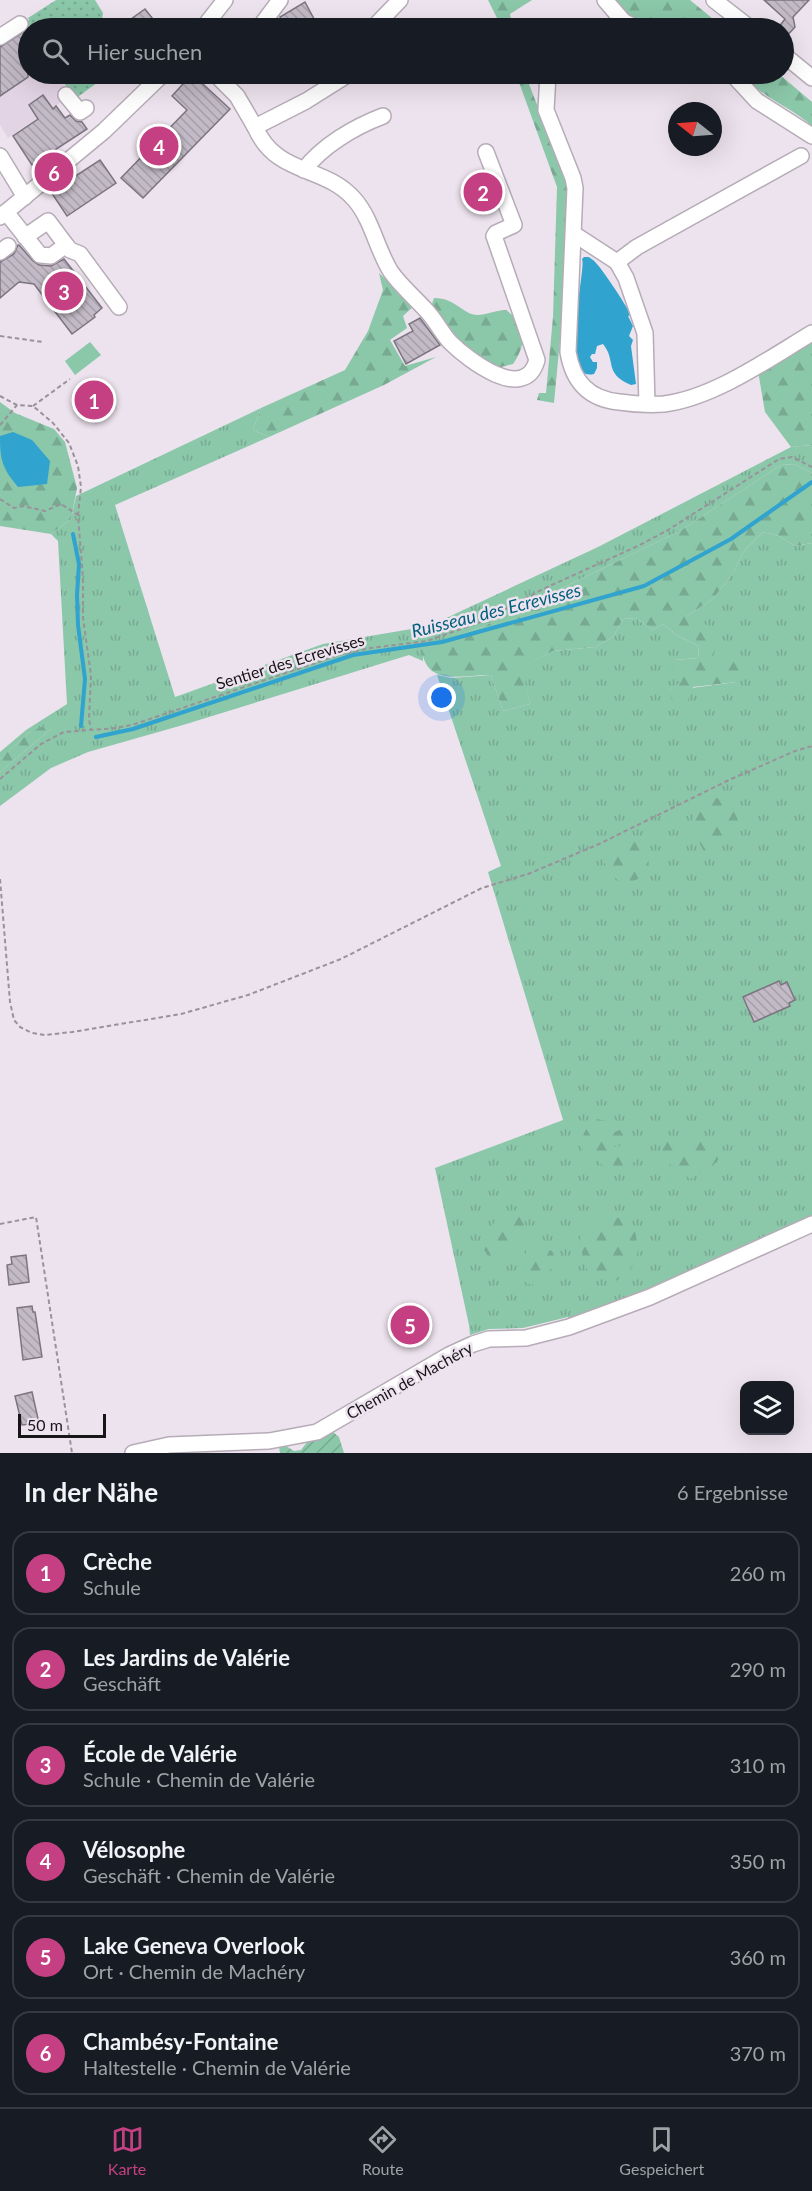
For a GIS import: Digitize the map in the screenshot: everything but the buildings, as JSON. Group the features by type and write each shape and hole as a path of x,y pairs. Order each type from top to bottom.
{"street":[{"path":"211,18 225,0"},
{"path":"266,18 280,0"},
{"path":"383,18 400,0"},
{"path":"605,0 618,18"},
{"path":"714,0 737,18"},
{"path":"0,37 18,25"},
{"path":"794,64 812,78"},
{"path":"66,245 51,256 40,255 3,215 104,131 153,84"},
{"path":"225,84 237,96 262,142 271,152 285,163 345,189 356,201 393,275 438,323 448,341 475,364 492,373 506,378 520,379 534,370 537,360 494,236 514,225 486,152"},
{"path":"255,127 334,84"},
{"path":"547,84 546,110 574,183 574,234 568,352 580,383 597,398 612,402 664,404 681,400 733,380 812,333"},
{"path":"617,262 637,247 806,155 811,135 757,101 741,84"},
{"path":"66,95 80,112 86,108"},
{"path":"304,170 312,159 361,124 383,116"},
{"path":"0,156 25,197"},
{"path":"25,237 48,221 70,250 80,254 119,307"},
{"path":"574,234 617,262 626,278 645,333 647,404"},
{"name":"Chemin de Machéry","path":"133,1453 169,1445 269,1441 317,1432 448,1355 473,1344 489,1339 526,1338 569,1327 650,1297 812,1224"}],"path":[{"path":"0,336 43,342"},
{"path":"33,406 70,379"},
{"path":"0,396 17,405 33,406 61,430 73,450 78,466 81,487 78,516 83,618 91,675 89,719 91,730"},
{"path":"0,425 17,405"},
{"name":"Sentier des Ecrevisses","path":"0,779 41,744 64,732 135,724 339,655 427,640 468,627 668,530 779,459 792,458 812,467"},
{"path":"0,499 14,508 23,506 45,510 60,504 78,516"},
{"path":"0,879 10,1002 14,1020 25,1030 37,1034 88,1030 206,1008 314,971 362,950 482,888 528,874 599,844 729,780 795,751 812,746"},
{"path":"0,1224 36,1217 72,1453"}],"shaded area":[{"path":"89,0 101,18 40,18"},
{"path":"18,28 18,84 87,84 8,138 0,125 0,42"},
{"path":"96,377 118,409 96,425 72,396"}],"green space":[{"path":"56,0 95,0 103,13 102,18 28,18"},
{"path":"488,0 532,0 510,14 511,18 497,18"},
{"path":"611,0 690,0 712,18 634,18"},
{"path":"65,84 95,84 75,99"},
{"path":"520,84 529,84 569,186 561,329 554,403 537,400 539,393 546,393 553,317 557,187"},
{"path":"752,84 791,84 812,102 812,126 767,96"},
{"path":"379,273 414,306 403,316 407,328 390,340 405,366 436,357 384,385 269,437 253,430 261,408 345,370 368,331 383,290"},
{"path":"434,298 454,303 472,314 481,315 506,310 518,322 523,335 521,349 513,364 494,369 477,355 453,333 431,307"},
{"path":"812,336 812,445 791,447 765,412 758,371"},
{"path":"90,342 101,355 75,375 65,361"},
{"path":"0,402 15,413 54,429 65,442 77,488 71,519 51,534 0,526"},
{"path":"261,408 253,430 269,437 115,505 175,697 323,644 429,626 598,547 791,447 812,445 812,473 794,464 781,465 680,531 484,626 423,650 423,661 409,655 88,752 51,768 0,806 0,772 51,729 30,732 0,759 0,752 26,730 67,704 58,541 51,534 71,519 76,496"},
{"path":"794,464 812,473 812,543 795,546 779,536 763,532 744,551 733,573 714,598 687,616 720,631 712,660 738,660 744,670 737,682 693,687 687,702 673,703 668,691 682,681 671,675 674,660 698,658 699,646 678,636 663,624 653,630 636,618 623,619 613,637 595,647 553,651 522,667 530,704 503,711 491,675 448,676 431,670 425,662 422,650 484,626 680,531 781,465"},
{"path":"763,532 779,536 795,546 812,543 812,1219 731,1257 571,1323 568,1317 523,1328 489,1329 470,1335 435,1168 563,1120 488,872 501,866 437,675 451,678 491,675 503,711 530,704 521,667 553,651 595,647 613,637 623,619 636,618 653,630 663,624 678,636 699,646 698,658 674,660 683,681 668,691 737,682 738,660 711,660 687,616 714,598 733,573 744,551"},
{"path":"55,721 51,729 0,772 0,759 3,756 30,732"},
{"path":"714,797 733,810 738,827 733,834 705,854 691,825 698,807 704,801"},
{"path":"630,835 647,842 650,850 649,869 645,875 626,885 610,873 606,867 605,854 617,840"},
{"path":"597,1119 611,1122 615,1132 624,1128 631,1132 625,1139 615,1142 614,1147 624,1145 634,1155 634,1162 614,1168 601,1164 597,1154 583,1151 584,1132"},
{"path":"670,1137 713,1142 721,1148 717,1162 690,1179 674,1166 662,1161 661,1147"},
{"path":"510,1211 522,1217 526,1226 503,1257 490,1259 484,1250 492,1226 499,1215"},
{"path":"603,1217 622,1218 635,1229 638,1251 631,1269 616,1281 597,1278 588,1270 583,1257 580,1238 591,1225"},
{"path":"541,1247 552,1251 559,1266 557,1269 549,1269 543,1285 529,1284 518,1274 527,1250"},
{"path":"332,1431 339,1437 344,1453 280,1453 279,1447 286,1446 294,1451 301,1450 308,1441"}],"water":[{"path":"584,257 589,257 596,263 631,315 628,316 633,326 629,336 633,340 631,346 636,384 631,385 617,376 603,344 597,346 595,354 590,357 593,362 597,362 594,374 583,372 577,361 576,324"},
{"path":"13,432 32,440 50,461 47,484 18,487 8,474 1,458 0,436"}],"waterway":[{"name":"Ruisseau des Ecrevisses","path":"96,737 133,729 353,655 442,642 644,586 731,539 812,482"},
{"name":"Ruisseau des Ecrevisses","path":"73,534 79,564 78,625 85,679 81,726"}],"place":[{"name":"Vélosophe","path":"159,146"},
{"name":"Chambésy-Fontaine","path":"54,172"},
{"name":"Les Jardins de Valérie","path":"483,192"},
{"name":"École de Valérie","path":"64,291"},
{"name":"Crèche","path":"94,400"},
{"name":"Lake Geneva Overlook","path":"410,1325"}]}
